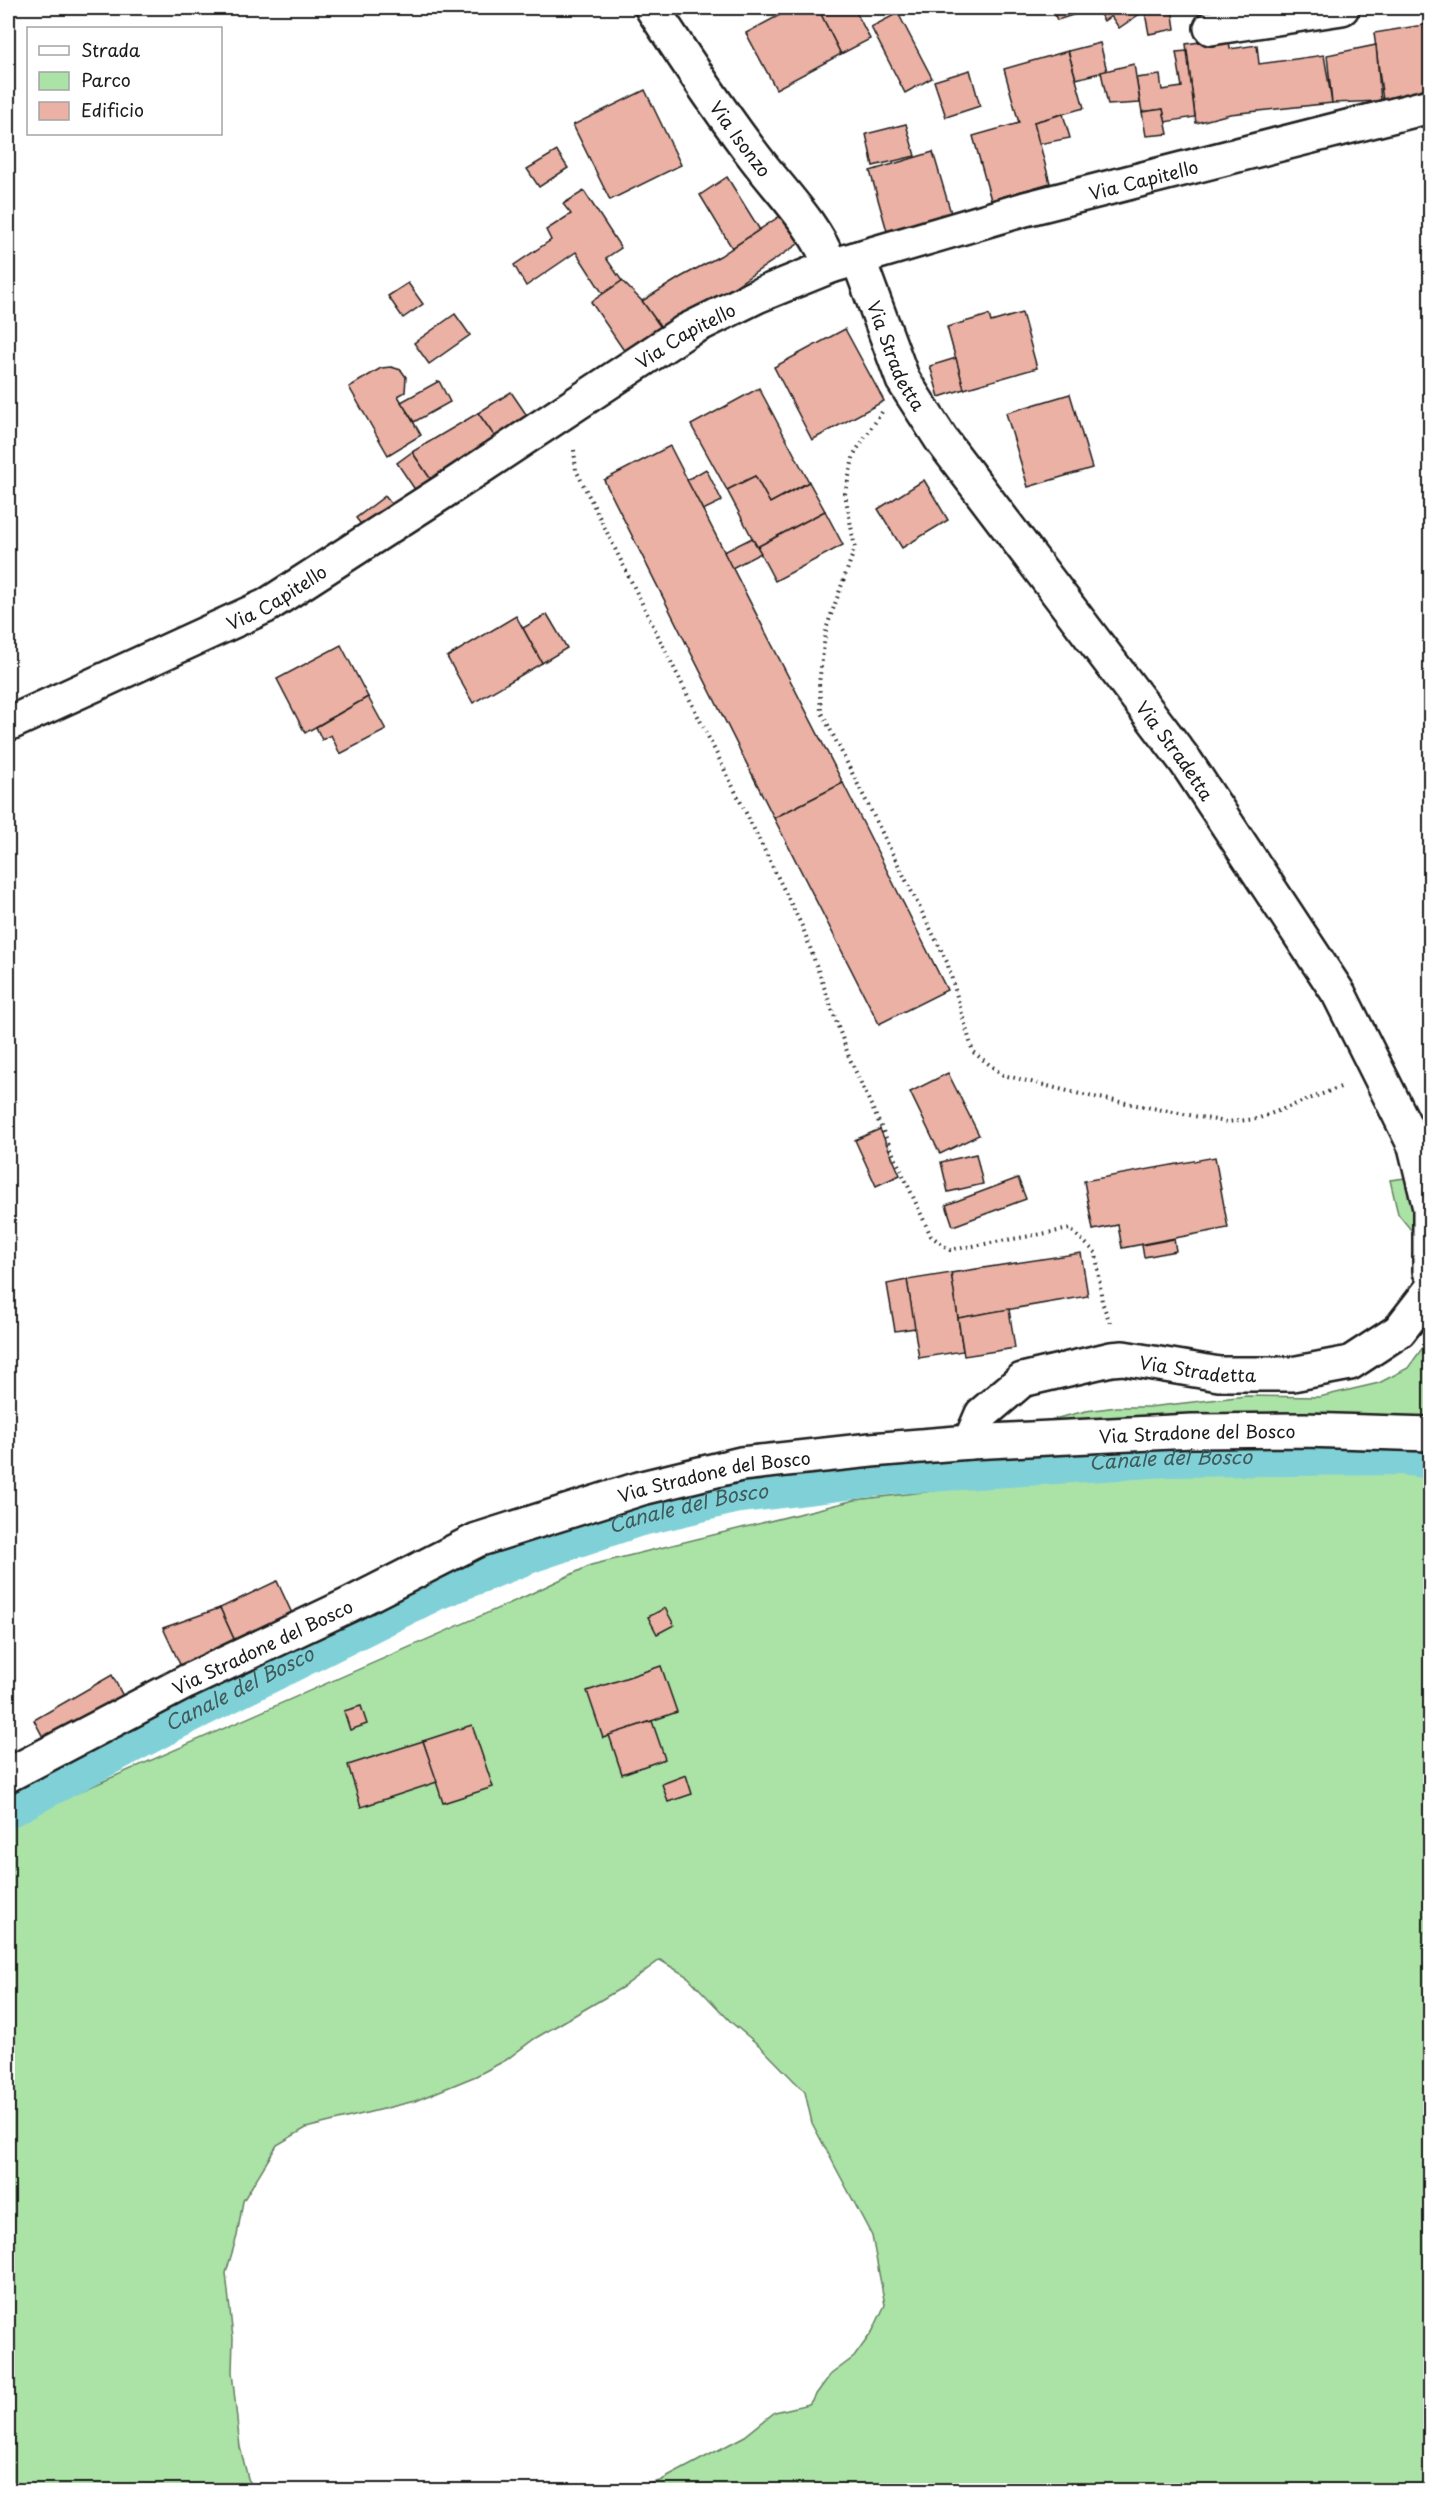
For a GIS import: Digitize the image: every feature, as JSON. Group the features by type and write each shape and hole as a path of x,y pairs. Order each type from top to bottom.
{"street":[{"name":"Via Isonzo","path":"652,8 754,158 800,213 824,249 844,262"},
{"path":"1211,28 1342,8"},
{"name":"Via Capitello","path":"8,724 266,606 686,331 757,296 844,262 1025,209 1431,106"},
{"name":"Via Stradetta","path":"844,262 903,380 941,439 1185,762 1339,994 1415,1146 1430,1208 1431,1271"},
{"name":"Via Stradetta","path":"970,1442 982,1414 1022,1380 1123,1358 1219,1374 1292,1374 1350,1363 1399,1331 1431,1292"},
{"name":"Via Stradone del Bosco","path":"8,1775 186,1682 349,1605 477,1540 642,1488 741,1464 970,1442 1192,1431 1305,1430 1431,1434"}],"path":[{"path":"903,380 854,454 844,494 855,548 826,629 819,682 821,711 947,962 973,1052 1003,1074 1084,1095 1226,1122 1257,1119 1377,1072"},
{"path":"571,407 576,471 803,928 849,1057 932,1236 950,1250 1070,1229 1096,1253 1102,1302 1123,1358"}],"green space":[{"path":"1421,1176 1420,1241 1398,1214 1390,1180"},
{"path":"1430,1322 1430,2490 623,2490 660,2481 745,2436 775,2412 809,2404 830,2375 854,2357 872,2332 885,2305 872,2236 812,2123 805,2092 761,2047 732,2023 688,1977 660,1960 623,1987 534,2039 506,2060 476,2076 415,2101 306,2128 277,2145 243,2201 237,2236 226,2273 233,2338 232,2372 240,2447 251,2490 8,2490 8,1823 526,1596 591,1565 855,1500 949,1489 1009,1458 1022,1427 1086,1411 1117,1407 1149,1407 1246,1396 1319,1397 1379,1383 1408,1368 1429,1339"}],"building":[{"path":"480,8 495,8 483,14"},
{"path":"793,8 818,8 841,54 776,89 746,33"},
{"path":"818,8 854,8 870,39 841,54"},
{"path":"1052,8 1074,8 1076,14 1057,20"},
{"path":"1104,8 1137,8 1141,13 1119,28 1111,16 1104,21 1098,11"},
{"path":"1144,8 1172,8 1175,29 1149,34"},
{"path":"898,13 932,78 905,93 871,27"},
{"path":"1430,24 1430,94 1383,100 1374,33"},
{"path":"1229,38 1230,49 1257,45 1259,64 1324,55 1332,103 1230,114 1196,123 1186,44"},
{"path":"1100,43 1107,71 1076,79 1068,51"},
{"path":"1376,45 1381,101 1332,103 1327,55"},
{"path":"1068,51 1084,108 1034,122 1050,183 991,200 973,136 1019,123 1004,69"},
{"path":"1187,51 1195,117 1165,122 1163,109 1142,112 1136,78 1160,75 1162,90 1182,87 1176,52"},
{"path":"1134,64 1140,103 1108,105 1101,72"},
{"path":"970,70 980,106 946,117 934,81"},
{"path":"645,90 681,165 610,200 573,125"},
{"path":"1163,109 1168,134 1146,136 1142,112"},
{"path":"1063,114 1070,138 1039,144 1034,122"},
{"path":"906,124 915,156 873,166 866,134"},
{"path":"557,151 568,168 539,187 527,169"},
{"path":"933,152 951,213 887,231 870,171"},
{"path":"727,177 760,230 732,248 700,195"},
{"path":"584,191 621,248 606,258 622,281 603,294 576,252 526,286 514,265 551,240 546,230 571,214 563,204"},
{"path":"789,210 807,238 665,333 642,301 720,256"},
{"path":"622,281 642,301 665,333 629,358 591,302"},
{"path":"408,283 423,304 403,318 388,296"},
{"path":"1022,313 1037,368 964,389 947,327 989,315 991,322"},
{"path":"455,314 470,335 429,364 414,343"},
{"path":"845,329 884,401 812,440 774,367"},
{"path":"956,358 964,389 939,397 930,366"},
{"path":"391,367 401,370 406,377 405,392 398,396 421,435 388,455 349,387 381,368"},
{"path":"439,381 450,402 414,422 401,402"},
{"path":"759,388 809,482 770,503 755,476 727,490 691,425"},
{"path":"511,392 530,420 498,441 478,413"},
{"path":"1070,394 1092,468 1028,487 1006,413"},
{"path":"478,413 498,441 434,484 412,452"},
{"path":"670,446 843,783 774,818 604,480"},
{"path":"412,452 434,484 418,494 397,463"},
{"path":"706,469 722,501 703,510 687,480"},
{"path":"755,476 770,503 809,482 825,511 757,547 727,490"},
{"path":"924,480 948,520 902,548 878,509"},
{"path":"385,496 396,510 367,532 356,518"},
{"path":"825,511 843,545 775,581 757,547"},
{"path":"752,538 761,553 732,568 724,552"},
{"path":"547,614 567,648 542,663 523,628"},
{"path":"516,616 542,663 473,703 447,657"},
{"path":"341,645 368,697 305,733 277,679"},
{"path":"368,697 386,730 340,754 331,735 322,740 316,727"},
{"path":"843,783 947,990 879,1024 774,818"},
{"path":"948,1073 979,1135 940,1154 910,1092"},
{"path":"880,1129 900,1175 876,1186 855,1140"},
{"path":"976,1154 983,1184 948,1192 941,1162"},
{"path":"1215,1157 1228,1228 1122,1248 1118,1225 1093,1230 1084,1181"},
{"path":"1018,1178 1026,1199 953,1226 946,1205"},
{"path":"1174,1239 1176,1251 1144,1257 1142,1245"},
{"path":"1081,1253 1088,1296 958,1318 951,1273"},
{"path":"951,1273 963,1351 919,1358 907,1280"},
{"path":"907,1280 915,1328 895,1331 887,1284"},
{"path":"1009,1309 1015,1348 964,1356 958,1318"},
{"path":"277,1581 295,1620 238,1648 220,1608"},
{"path":"220,1608 238,1648 184,1673 163,1628"},
{"path":"665,1608 674,1625 657,1634 648,1617"},
{"path":"661,1666 677,1712 603,1738 587,1691"},
{"path":"112,1675 126,1702 46,1743 34,1720"},
{"path":"361,1706 367,1724 350,1730 344,1711"},
{"path":"652,1721 665,1759 622,1774 609,1735"},
{"path":"472,1725 493,1787 443,1803 423,1741"},
{"path":"423,1741 437,1782 361,1807 348,1765"},
{"path":"686,1775 692,1794 668,1802 662,1784"}],"waterway":[{"name":"Canale del Bosco","path":"8,1808 175,1720 434,1591 536,1551 637,1517 734,1494 897,1474 1167,1457 1402,1455 1430,1459"}]}
